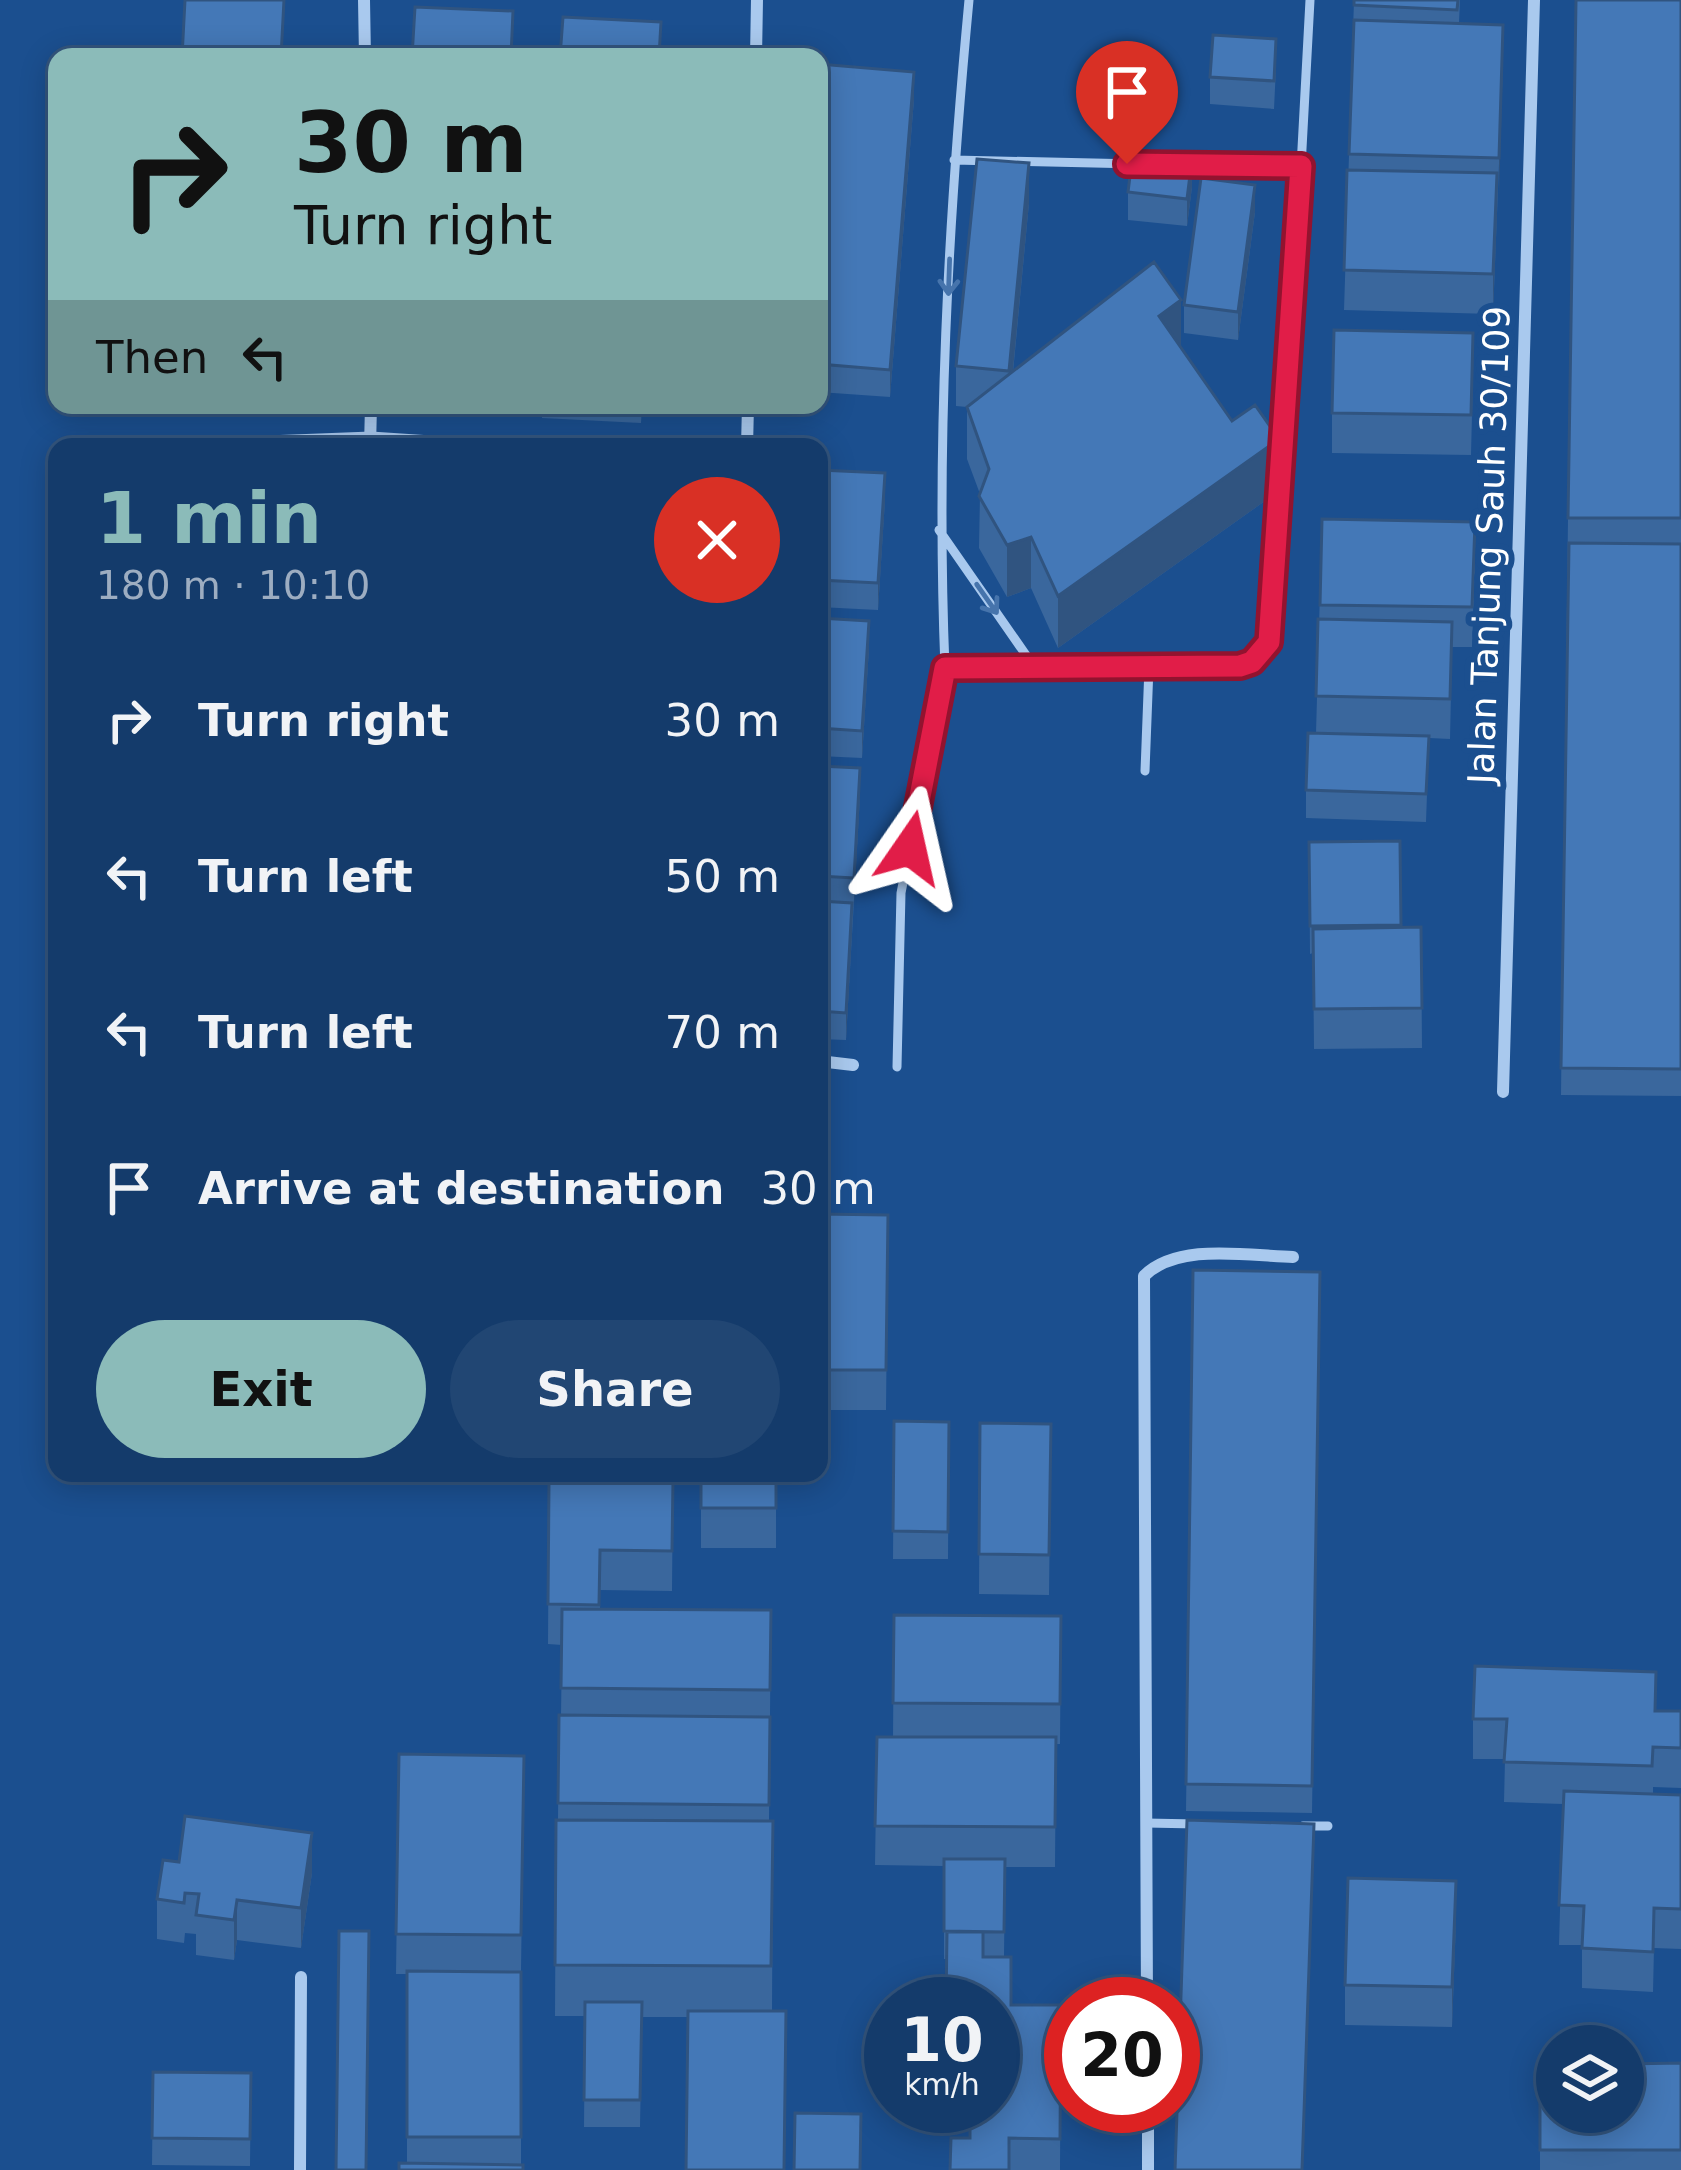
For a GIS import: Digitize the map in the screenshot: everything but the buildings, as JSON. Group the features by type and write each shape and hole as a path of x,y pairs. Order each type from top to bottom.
{"street":[{"path":"364,0 365,48"},
{"path":"756,48 757,0"},
{"name":"Jalan Tanjung Sauh 30/109","path":"1503,1092 1534,0"},
{"path":"828,1062 853,1065"},
{"path":"1147,1977 1144,1276 1156,1264 1196,1256 1293,1257"},
{"path":"300,2170 301,1977"},
{"path":"1148,2133 1148,2170"}],"lane":[{"path":"897,1066 901,892 945,668 939,530 954,160 970,0"},
{"path":"945,668 1240,666 1252,662 1269,642 1310,0"},
{"path":"954,160 1301,166"},
{"path":"939,530 1035,669"},
{"path":"1145,771 1149,668"},
{"path":"1146,1823 1214,1824"},
{"path":"1282,1825 1328,1826"}],"route":[{"path":"910,848 945,668 1240,666 1252,662 1269,642 1301,166 1127,164"}]}
